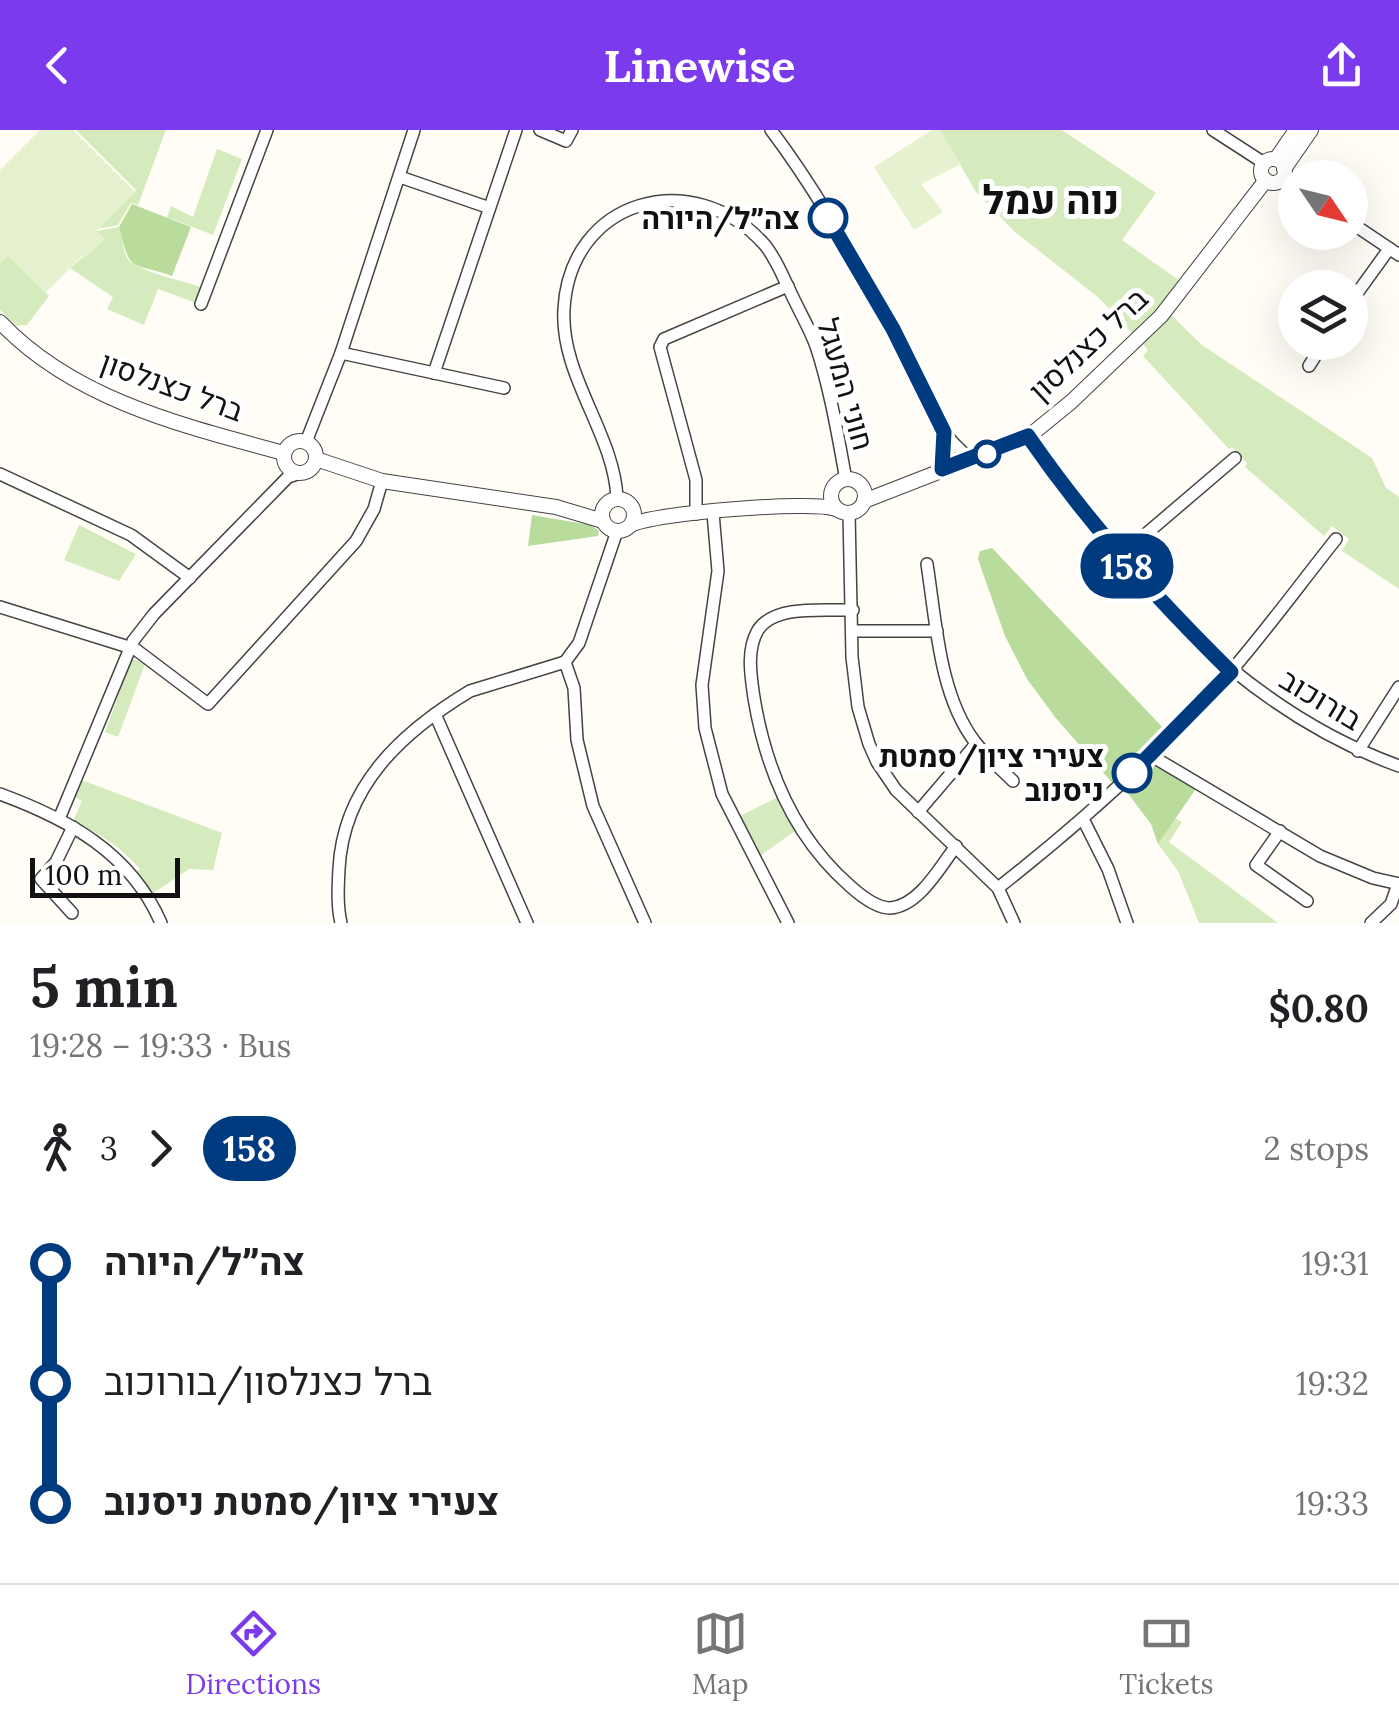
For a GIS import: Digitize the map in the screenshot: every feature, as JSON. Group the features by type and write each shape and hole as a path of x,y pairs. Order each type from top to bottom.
{"street":[{"path":"202,304 267,130"},
{"path":"306,442 341,353 414,130"},
{"path":"434,373 516,130"},
{"path":"540,130 566,141 572,130"},
{"path":"771,130 849,251 944,432 972,459"},
{"path":"1214,130 1278,168"},
{"path":"1285,160 1296,130"},
{"path":"1288,160 1311,130"},
{"name":"ברל כצנלסון","path":"843,511 859,509 862,493 901,484 1028,436 1072,402 1161,316 1266,180 1262,174 1278,171"},
{"path":"400,177 487,207"},
{"name":"חוני המעגל","path":"618,502 609,459 566,346 564,311 567,285 580,254 593,236 609,220 647,202 678,200 702,205 726,215 764,244 815,345 846,480"},
{"path":"1368,234 1394,252 1368,282"},
{"path":"696,514 696,480 660,347 664,339 788,286"},
{"name":"ברל כצנלסון","path":"0,322 59,370 104,395 186,426 284,454"},
{"path":"341,353 504,388"},
{"path":"1309,366 1313,360"},
{"path":"942,469 944,432"},
{"name":"בורוכוב","path":"1028,436 1119,557 1231,672 1316,728 1358,751 1399,766"},
{"path":"59,819 129,647 154,614 288,478 310,470 316,460 315,451 306,442 293,442 284,454 286,466 300,473"},
{"path":"1119,557 1236,458"},
{"path":"316,460 382,481 556,507 624,528 670,516 800,504 843,511"},
{"path":"0,474 131,534 190,578"},
{"path":"800,504 846,480 862,493"},
{"path":"0,607 140,652 208,704 356,541 374,509 382,481"},
{"path":"832,489 832,502 843,511 856,685 868,744 896,790 998,888 1014,923"},
{"path":"603,522 618,502"},
{"path":"342,923 340,860 344,831 356,798 384,761 435,714 470,691 565,662 580,644 624,528 635,516 618,502"},
{"path":"556,507 618,502 670,516"},
{"path":"713,513 718,571 702,685 706,728 722,794 788,923"},
{"path":"998,888 1084,821 1150,756 1231,672 1336,539"},
{"path":"927,564 952,695 976,744 1014,781"},
{"path":"852,610 785,613 759,628 753,642 750,657 757,716 778,788 828,866 859,894 882,907 908,902 956,846"},
{"path":"854,631 938,632"},
{"path":"565,662 574,688 577,740 592,806 645,923"},
{"path":"1358,751 1399,686"},
{"path":"435,714 527,923"},
{"path":"918,812 976,744"},
{"path":"1150,756 1344,868 1399,884 1392,904 1371,923"},
{"path":"0,794 59,819 104,846 133,875 161,923"},
{"path":"1084,821 1108,869 1127,923"},
{"path":"72,913 41,879 56,862 73,827"},
{"path":"1280,832 1256,865 1306,901"}],"green space":[{"path":"40,130 73,130 135,192 96,231 104,240 45,293 9,255 0,263 0,170"},
{"path":"76,130 166,130 138,205 131,203 118,225 98,229 136,190"},
{"path":"932,130 940,130 961,164 921,184 943,212 914,230 874,167"},
{"path":"940,130 1062,130 1156,193 1122,240 1180,281 1161,305 1202,345 1372,458 1386,488 1399,497 1399,589 1342,551 1349,539 1332,526 1324,536 1245,467 1247,463 1232,447 1229,449 1143,356 1148,350 1099,298 1015,232 976,192"},
{"path":"217,149 242,159 213,235 167,217 171,206 193,217"},
{"path":"132,204 191,227 172,276 134,264 126,253 119,227"},
{"path":"119,227 127,258 150,271 201,287 196,303 158,289 144,325 107,309 113,297 70,268 104,239 96,231"},
{"path":"8,255 49,296 27,325 16,326 0,310 0,263"},
{"path":"532,515 591,525 599,531 598,536 528,546"},
{"path":"79,525 136,554 119,581 64,560"},
{"path":"992,548 1167,732 1114,785 1027,679 1005,636 978,559 980,551"},
{"path":"132,659 145,664 118,737 105,732"},
{"path":"1153,765 1197,787 1158,844 1151,824 1126,791"},
{"path":"79,779 222,833 213,870 189,869 149,896 134,874 140,869 132,861 109,841 73,821 82,801 73,796"},
{"path":"778,797 795,831 760,856 740,816"},
{"path":"1175,818 1182,822 1169,842 1278,923 1199,923 1178,871 1158,844"}],"bus line":[{"name":"158","path":"828,218 893,329 944,432 942,469 1028,436 1119,557 1231,672 1132,773"}],"place":[{"name":"צה״ל/היורה","path":"828,218"},
{"name":"צעירי ציון/סמטת ניסנוב","path":"1132,773"}],"district":[{"name":"נוה עמל","path":"1051,199"}]}
